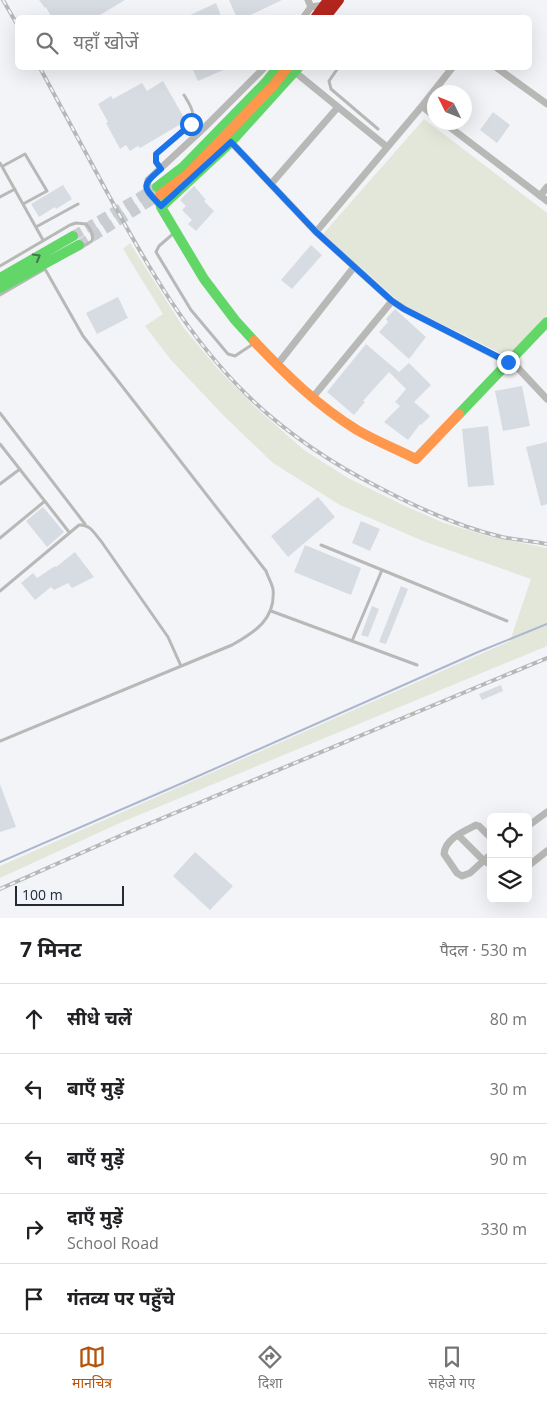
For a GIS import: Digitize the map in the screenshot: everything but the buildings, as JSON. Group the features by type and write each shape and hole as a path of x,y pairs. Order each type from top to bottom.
{"street":[{"path":"309,4 327,12 339,0"},
{"path":"262,70 148,180 146,185 149,194 161,206 204,279 256,343 277,365 313,397 352,427 416,459 547,322"},
{"path":"275,70 266,82 159,191 188,174 272,87 292,70"},
{"path":"161,206 231,142 292,70"},
{"path":"294,70 387,147"},
{"path":"316,232 450,70"},
{"path":"501,70 547,104"},
{"path":"422,106 427,110"},
{"path":"271,184 338,107"},
{"path":"453,130 547,201"},
{"path":"231,142 316,232 392,301 517,367 547,399"},
{"path":"540,196 547,187"},
{"path":"0,278 76,240 0,288"},
{"path":"277,365 354,267"},
{"path":"313,397 392,301"},
{"path":"532,823 547,812"},
{"path":"487,834 476,825 446,844 444,854 457,873 462,876 467,875 487,857"},
{"path":"458,835 487,863"},
{"path":"532,863 547,852"}],"lane":[{"path":"337,70 329,81 331,89 378,129"},
{"path":"161,169 156,162 156,154 191,124 194,119 194,113 184,95"},
{"path":"24,204 47,191 25,154 1,165 43,240"},
{"path":"0,197 15,189"},
{"path":"36,227 78,204"},
{"path":"0,266 76,223 86,224 91,230 90,242 0,295"},
{"path":"176,232 158,246 156,252 191,310 228,354 235,356 256,343"},
{"path":"0,741 232,645 256,631 271,611 273,588 266,571 83,336 45,269"},
{"path":"0,413 85,524 89,526 101,541 168,637 182,666"},
{"path":"0,444 70,532"},
{"path":"0,484 20,469"},
{"path":"0,538 45,501"},
{"path":"0,591 78,525 85,524"},
{"path":"321,545 507,621"},
{"path":"352,641 382,570"},
{"path":"271,611 417,665"}],"shaded area":[{"path":"424,119 427,121 427,130 438,130 547,213 547,315 508,357 402,304 323,234"},
{"path":"130,243 183,327 217,368 254,406 304,450 348,478 444,523 491,537 547,548 547,646 122,822 0,878 0,866 510,641 531,579 423,541 340,505 273,463 223,415 171,360 145,326 163,314 123,249"}],"waterway":[{"path":"0,862 478,652 547,624"}],"tunnel":[{"path":"73,236 157,187"},
{"path":"79,245 160,195"}],"railway":[{"path":"3,0 15,21"},
{"path":"41,70 138,248 170,300 206,349 247,395 310,447 362,478 424,510 486,533 547,544"},
{"path":"0,889 122,835 547,658"}],"traffic: fast":[{"path":"157,187 183,167 275,70"},
{"path":"254,341 235,320 204,279 161,207 231,142 296,70"},
{"path":"0,278 73,236"},
{"path":"0,288 79,245"},
{"path":"459,414 547,322"}],"traffic: slow":[{"path":"160,195 188,174 272,87 285,70"},
{"path":"254,341 290,377 329,411 364,434 416,459 459,414"}],"traffic: jam":[{"path":"317,15 328,0"},
{"path":"327,15 339,0"}],"route":[{"path":"191,124 156,154 156,162 161,169 148,180 146,185 149,194 161,206 231,142 316,232 392,301 508,362"}]}
